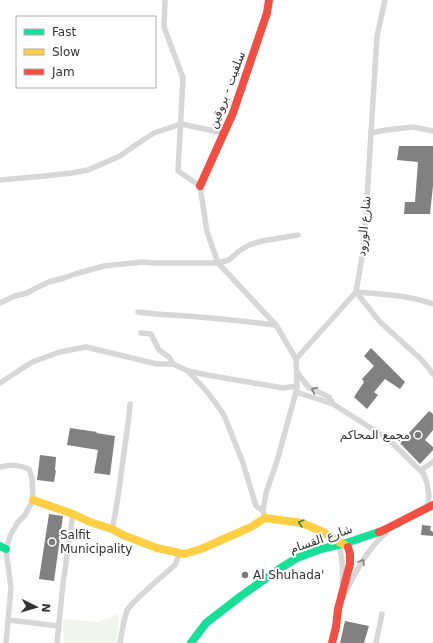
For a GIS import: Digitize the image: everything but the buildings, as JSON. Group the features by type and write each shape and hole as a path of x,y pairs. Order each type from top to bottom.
{"main road":[{"name":"سلفيت - بروقين","path":"200,186 233,113 267,13 269,0"},
{"path":"33,500 112,529 123,535 157,548 180,554 201,549 251,527 264,514 302,522 321,531 342,546 350,554 350,564 331,643"},
{"path":"342,546 386,533 430,508"},
{"name":"شارع القسام","path":"195,643 208,627 221,616 281,572 298,562 384,530 430,508"},
{"name":"شارع القسام","path":"191,643 206,623 279,569 297,558 321,549 342,546"}],"street":[{"path":"165,0 164,27 183,78 178,171 200,186 207,232 218,263 276,325 296,359 296,392 277,461 266,493 264,514"},
{"name":"شارع الورود","path":"356,292 363,244 377,36 385,0"},
{"path":"0,180 52,176 88,170 120,156 154,133 181,124 224,133"},
{"path":"370,133 413,127 433,131"},
{"path":"0,303 15,296 27,293 49,282 104,266 143,262 218,263 229,260 249,245 270,239 298,235"},
{"path":"356,292 390,294 420,299 433,304"},
{"path":"296,359 356,292"},
{"path":"356,292 380,322 421,359 433,374"},
{"path":"138,312 276,325"},
{"path":"140,333 152,334 159,350 169,358 173,364"},
{"path":"0,383 32,362 60,352 86,347 157,364 173,364 188,371 283,388 297,386"},
{"path":"188,371 209,394 224,415 244,463 256,506 264,514"},
{"path":"297,372 308,387 329,397 333,404"},
{"path":"296,392 333,404 388,439 421,470 426,477 429,489 430,508"},
{"path":"112,529 117,507 129,423 130,404"},
{"path":"421,470 433,462"},
{"path":"0,467 18,465 29,469 32,478 33,500 25,515 18,522 3,547 11,588 6,643"},
{"path":"57,643 62,590 73,514"},
{"path":"338,610 342,599 366,555 374,543 386,533"},
{"path":"331,643 343,575 342,546"},
{"path":"120,643 127,610 175,565 180,554"},
{"path":"376,643 382,614"},
{"path":"9,620 59,626"}],"shaded area":[{"path":"119,614 117,643 64,643 63,619 98,622"}],"traffic: fast":[{"path":"191,643 206,623 241,596 297,558 321,549 346,543 379,532"},
{"path":"0,546 6,549"}],"traffic: slow":[{"path":"33,500 112,529 123,535 157,548 184,554 201,549 251,527 265,518 302,523 321,531 348,547"}],"traffic: jam":[{"path":"200,186 233,113 267,13 269,0"},
{"path":"379,532 433,505"},
{"path":"332,643 338,609 350,564 348,547"}],"place":[{"name":"مجمع المحاكم","path":"418,435"},
{"name":"Salfit Municipality","path":"52,542"},
{"name":"Al Shuhada'","path":"245,575"}]}
